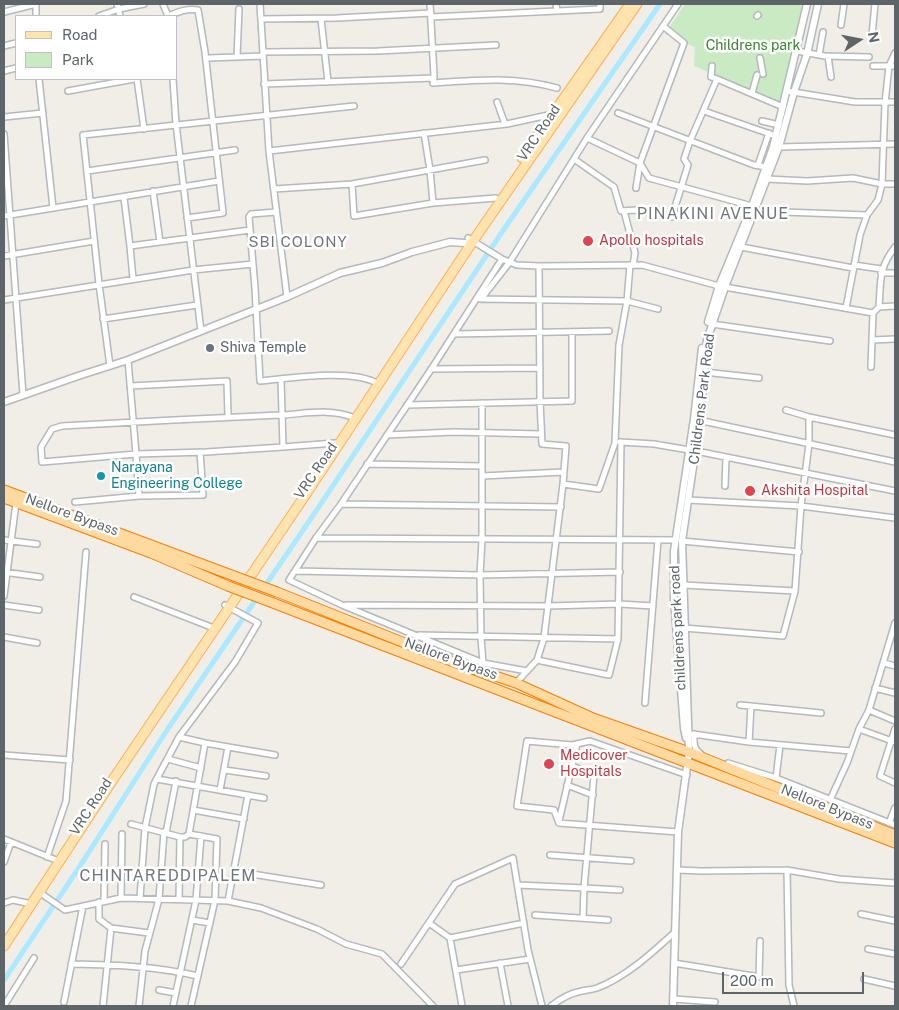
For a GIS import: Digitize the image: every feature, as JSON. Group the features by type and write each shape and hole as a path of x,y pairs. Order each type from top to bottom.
{"highway":[{"name":"Nellore Bypass","path":"4,490 277,592 445,659 516,683 593,718 689,752 895,834"},
{"name":"Nellore Bypass","path":"4,498 895,843"}],"main road":[{"name":"VRC Road","path":"4,939 37,891 52,858 227,606 352,417 472,242 496,198 555,116 630,4"},
{"path":"472,242 555,116 637,4"},
{"path":"4,946 37,891 227,606 255,570 377,383"}],"street":[{"path":"4,12 36,4"},
{"path":"101,15 118,6 144,4"},
{"path":"260,4 269,151 287,298"},
{"path":"430,4 433,83 490,79 534,82 557,88"},
{"path":"556,4 556,11"},
{"path":"261,19 321,19 556,11 600,9 600,4"},
{"path":"527,671 483,663 342,605 289,580 454,334 479,299 509,263 587,138 678,4"},
{"path":"752,210 767,179 779,147 796,52 807,4"},
{"path":"752,210 776,136 783,106 807,54 818,4"},
{"path":"841,25 844,4"},
{"path":"872,34 875,4"},
{"path":"171,15 192,9 198,10 205,52 223,213 187,218"},
{"path":"237,57 239,9"},
{"path":"321,19 328,82"},
{"path":"636,188 640,163 684,43 663,26"},
{"path":"819,55 823,32"},
{"path":"209,58 326,51 496,45"},
{"path":"796,52 828,56 869,57"},
{"path":"846,308 860,235 867,215 878,200 882,184 885,103 895,53"},
{"path":"828,56 831,77"},
{"path":"760,58 763,74"},
{"path":"712,66 711,77 783,106"},
{"path":"873,66 892,66"},
{"path":"752,94 757,75"},
{"path":"264,84 434,78"},
{"path":"624,211 636,210 672,217 688,165 684,159 717,79"},
{"path":"39,80 53,208"},
{"path":"68,92 131,80"},
{"path":"136,80 144,129"},
{"path":"173,80 176,124 201,332"},
{"path":"790,92 856,102 895,102"},
{"path":"497,102 505,124"},
{"path":"110,366 83,135 354,106"},
{"path":"704,111 776,136"},
{"path":"4,117 43,113"},
{"path":"618,113 690,141 766,167"},
{"path":"269,151 505,124 555,116"},
{"path":"762,121 779,125"},
{"path":"424,133 433,203"},
{"path":"758,165 769,133"},
{"path":"4,134 7,216 13,256 23,395"},
{"path":"587,138 640,163 649,178 681,186 752,210 867,215"},
{"path":"779,147 895,144"},
{"path":"87,171 235,150"},
{"path":"564,484 599,489 615,443 619,345 634,253 624,211 622,211 614,187 574,159"},
{"path":"274,189 352,184 486,160"},
{"path":"767,179 807,181 853,178 882,184 895,184"},
{"path":"7,216 219,181"},
{"path":"352,184 354,216 433,203 496,198"},
{"path":"153,191 160,242"},
{"path":"124,198 132,279"},
{"name":"childrens park road","path":"673,1006 678,832 689,752 689,733 674,598 679,540 697,420 702,341 752,210"},
{"path":"276,212 251,214 249,217 260,381 338,375 368,378 377,383"},
{"path":"130,246 250,230"},
{"name":"Childrens Park Road","path":"697,420 704,372 706,340 722,286 741,247 743,234"},
{"path":"4,256 94,241"},
{"path":"4,402 128,360 201,332 287,298 340,273 382,263 412,252 450,242 472,242 509,263 539,266 642,265 722,286 873,313"},
{"path":"741,247 895,273"},
{"path":"879,307 881,271 895,247"},
{"path":"479,299 500,258"},
{"path":"4,300 193,270 253,264"},
{"path":"516,683 537,660 544,638 564,484 566,446 542,444 539,266"},
{"path":"479,299 627,301 658,308"},
{"path":"103,319 198,305"},
{"path":"871,367 873,313 879,307 895,306"},
{"path":"712,324 830,342"},
{"path":"454,334 609,331"},
{"path":"407,405 572,401 572,332"},
{"path":"872,340 895,339"},
{"path":"128,360 139,496"},
{"path":"432,369 540,368"},
{"path":"704,372 759,378"},
{"path":"281,379 283,447"},
{"path":"130,386 227,381 228,416"},
{"path":"482,403 482,540 480,575 483,663"},
{"path":"786,410 809,417 895,435"},
{"path":"335,443 200,452 136,454 42,462 41,446 52,429 62,426 228,416 341,412 352,417"},
{"path":"684,628 783,636 795,591 801,506 809,444 809,417"},
{"path":"697,420 895,462"},
{"path":"387,435 454,432 541,434"},
{"path":"537,660 609,675 618,638 620,604 621,442"},
{"path":"615,443 654,444 692,450 895,491"},
{"name":"Childrens Park Road","path":"689,733 683,585 679,540 688,500 692,450"},
{"path":"75,502 139,496 203,495 200,452"},
{"path":"725,486 726,458"},
{"path":"367,464 482,466"},
{"path":"482,476 564,472"},
{"path":"688,500 801,506 895,518"},
{"path":"4,596 5,572 16,502"},
{"path":"341,504 561,507"},
{"path":"316,538 679,540 798,552"},
{"path":"4,540 37,544"},
{"path":"645,703 658,540"},
{"path":"4,839 52,858 66,801 86,552"},
{"path":"296,571 480,575 620,572"},
{"path":"5,572 40,577"},
{"path":"683,585 795,591"},
{"path":"134,597 211,627"},
{"path":"342,605 548,606 620,604 652,606"},
{"path":"4,605 39,610"},
{"path":"140,898 144,828 154,784 179,737 235,662 258,623 227,606"},
{"path":"830,800 859,729 869,710 895,623"},
{"path":"416,635 481,638 618,638"},
{"path":"4,637 37,643"},
{"path":"884,663 895,666"},
{"path":"875,688 895,693"},
{"path":"740,705 821,713"},
{"path":"749,742 751,706"},
{"path":"869,710 895,721"},
{"path":"895,728 893,741 880,776 895,782"},
{"path":"859,729 893,741"},
{"path":"851,751 749,742 689,733 697,751 708,757 776,778 895,825"},
{"path":"179,737 275,755"},
{"path":"559,823 554,810 517,806 527,741 577,744 590,741 686,775"},
{"path":"189,834 205,743"},
{"path":"559,823 577,744"},
{"path":"776,778 780,745"},
{"path":"220,790 228,747"},
{"path":"4,755 70,760"},
{"path":"168,759 201,768"},
{"path":"572,766 594,774 583,918"},
{"path":"225,770 266,776"},
{"path":"157,779 264,798"},
{"path":"139,1006 149,933 159,899 165,832 176,781"},
{"path":"568,785 592,795"},
{"path":"228,901 248,795"},
{"path":"889,823 895,808"},
{"path":"193,810 244,819"},
{"path":"559,823 678,832"},
{"path":"131,824 180,837 185,837 189,834 217,839 215,900 191,1006"},
{"path":"121,898 122,834"},
{"path":"173,1006 196,900 201,836"},
{"path":"179,899 180,837"},
{"path":"4,862 11,842"},
{"path":"105,844 98,919 112,928 149,933"},
{"path":"550,855 631,861"},
{"path":"401,964 455,884 512,858 530,959 542,1006"},
{"path":"677,870 787,870 839,879 895,883"},
{"path":"787,870 789,985 794,1006"},
{"path":"234,871 321,885"},
{"path":"518,885 620,890"},
{"path":"37,891 65,910 121,898 215,900 260,908 317,929 346,944 382,954 433,1006"},
{"path":"4,903 13,900 28,903"},
{"path":"64,1002 83,906"},
{"path":"535,914 608,920"},
{"path":"861,914 895,921"},
{"path":"192,920 210,923"},
{"path":"429,923 450,938 462,1006"},
{"path":"450,938 524,923"},
{"path":"103,1006 112,928"},
{"path":"551,1006 558,1000 576,992 596,988 617,977 638,963 675,932"},
{"path":"674,963 759,977 760,941"},
{"path":"868,948 895,954"},
{"path":"4,1006 34,958"},
{"path":"456,970 530,959"},
{"path":"500,963 508,1006"},
{"path":"71,964 143,968 181,972 198,976"},
{"path":"864,979 895,986"},
{"path":"159,990 176,993"},
{"path":"674,999 715,1002"}],"green space":[{"name":"Childrens park","path":"685,4 804,4 783,104 694,66 695,47 665,34"}],"waterway":[{"path":"4,980 167,730 502,232 660,4"}],"place":[{"name":"Apollo hospitals","path":"588,241"},
{"name":"Shiva Temple","path":"210,348"},
{"name":"Narayana Engineering College","path":"101,476"},
{"name":"Akshita Hospital","path":"750,491"},
{"name":"Medicover Hospitals","path":"549,764"}],"district":[{"name":"PINAKINI AVENUE","path":"713,214"},
{"name":"SBI COLONY","path":"298,242"},
{"name":"CHINTAREDDIPALEM","path":"168,876"}]}
